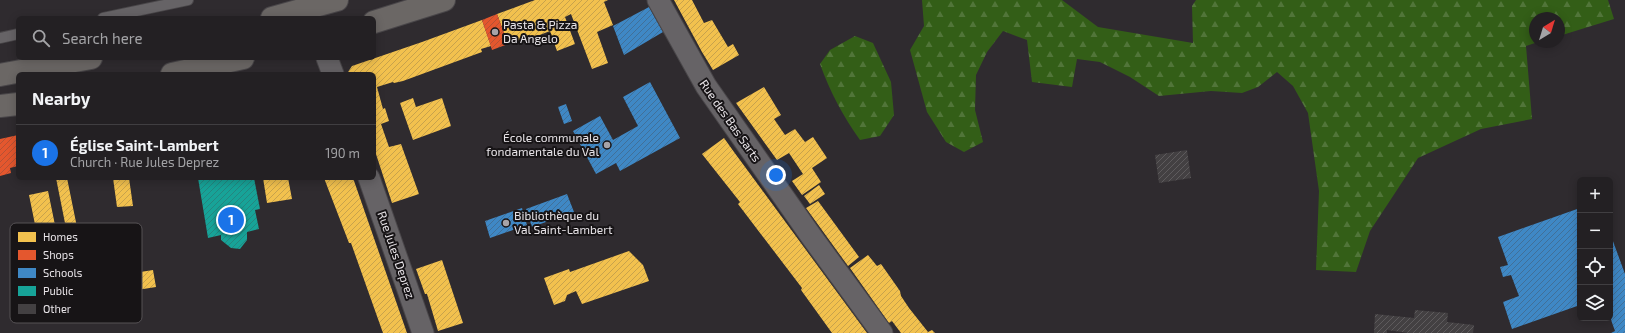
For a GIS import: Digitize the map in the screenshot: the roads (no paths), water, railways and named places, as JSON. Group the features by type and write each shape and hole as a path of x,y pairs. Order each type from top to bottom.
{"main road":[{"path":"289,16 314,13 337,0"},
{"path":"376,21 444,0"},
{"path":"16,72 80,60"},
{"path":"181,72 233,60"},
{"path":"0,75 16,72"},
{"path":"0,106 16,104"}],"street":[{"name":"Rue des Bas Sarts","path":"658,0 710,92 811,236 882,333"},
{"path":"328,60 332,72"},
{"name":"Rue Jules Deprez","path":"370,180 423,333"}],"lane":[{"path":"112,16 188,0"},
{"path":"0,38 16,34"}],"place":[{"name":"Pasta & Pizza Da Angelo","path":"495,32"},
{"name":"École communale fondamentale du Val","path":"607,145"},
{"name":"Église Saint-Lambert","path":"231,220"},
{"name":"Bibliothèque du Val Saint-Lambert","path":"506,223"}]}
